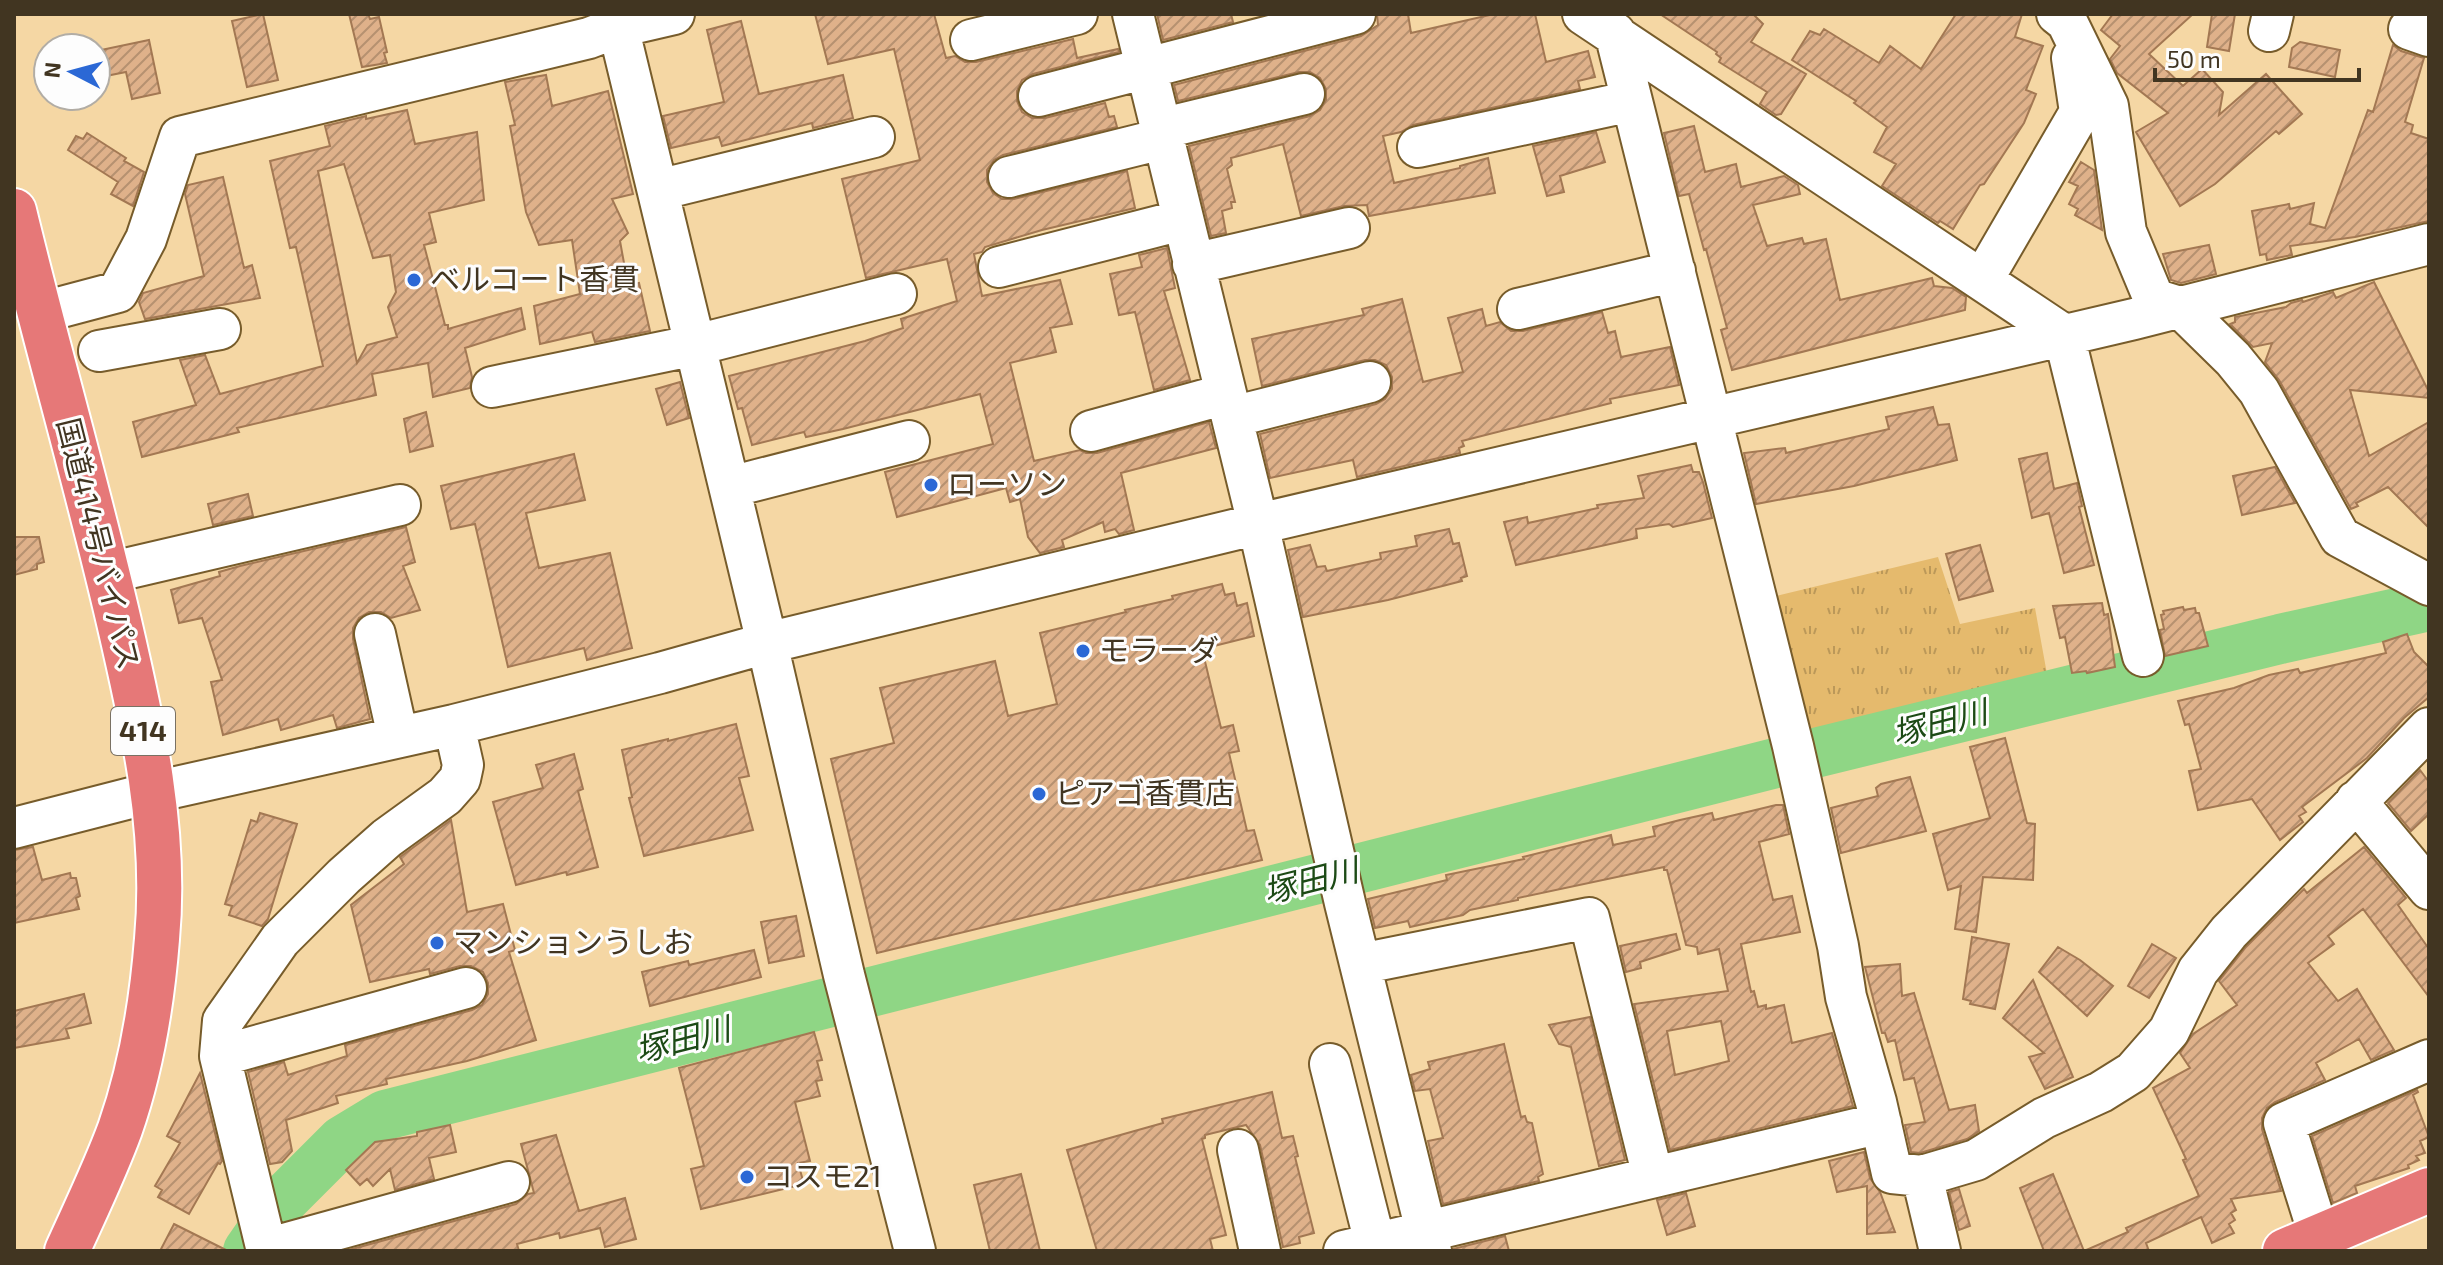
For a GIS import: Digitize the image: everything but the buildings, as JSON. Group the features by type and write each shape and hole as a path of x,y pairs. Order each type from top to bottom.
{"highway":[{"name":"国道414号バイパス","path":"14,211 108,573 141,714 154,792 159,889 154,976 120,1127 67,1251"},
{"path":"2302,1244 2429,1190"}],"street":[{"path":"39,313 118,292 146,239 180,137 589,38 617,21 674,14"},
{"path":"971,40 1077,14"},
{"path":"1133,14 1428,1241"},
{"path":"1039,96 1355,14"},
{"path":"1983,279 2080,112 2068,17"},
{"path":"2068,17 2108,106 2126,232 2154,299 2180,307 2233,359 2259,391 2340,537 2429,585"},
{"path":"617,21 844,975 915,1251"},
{"path":"1617,26 2064,335 2143,656"},
{"path":"1617,26 1632,101 1796,763 1838,946 1846,997 1892,1173 1922,1176 1976,1160 2044,1118 2101,1092 2133,1072 2169,1031 2198,971 2229,932 2429,728"},
{"path":"1009,177 1304,94"},
{"path":"1418,147 1632,101"},
{"path":"658,190 874,137"},
{"path":"999,267 1182,220"},
{"path":"1193,264 1349,228"},
{"path":"14,828 154,792 454,725 767,643 1258,524 2134,319 2429,244"},
{"path":"1518,309 1675,271"},
{"path":"492,387 696,345 896,294"},
{"path":"99,351 220,329"},
{"path":"1091,431 1370,382"},
{"path":"730,487 909,441"},
{"path":"108,573 400,505"},
{"path":"375,634 398,737"},
{"path":"454,725 463,765 460,779 445,796 387,838 344,876 280,940 222,1038 266,1250 509,1182"},
{"path":"2356,801 2429,889"},
{"path":"1360,964 1589,918 1653,1177"},
{"path":"222,1038 466,988"},
{"path":"2302,1244 2284,1123 2429,1060"},
{"path":"1330,1064 1359,1247 1428,1241 1653,1177 1881,1123"},
{"path":"1238,1150 1260,1251"},
{"path":"1922,1176 1940,1251"}],"green space":[{"path":"1938,557 1960,624 2035,608 2049,685 1813,744 1776,596"}],"waterway":[{"name":"塚田川","path":"248,1251 284,1199 342,1141 385,1115 1811,754 2280,639 2429,606"}],"place":[{"name":"ベルコート香貫","path":"414,280"},
{"name":"ローソン","path":"931,485"},
{"name":"モラーダ","path":"1083,651"},
{"name":"ピアゴ香貫店","path":"1039,794"},
{"name":"マンションうしお","path":"437,943"},
{"name":"コスモ21","path":"747,1177"}]}
